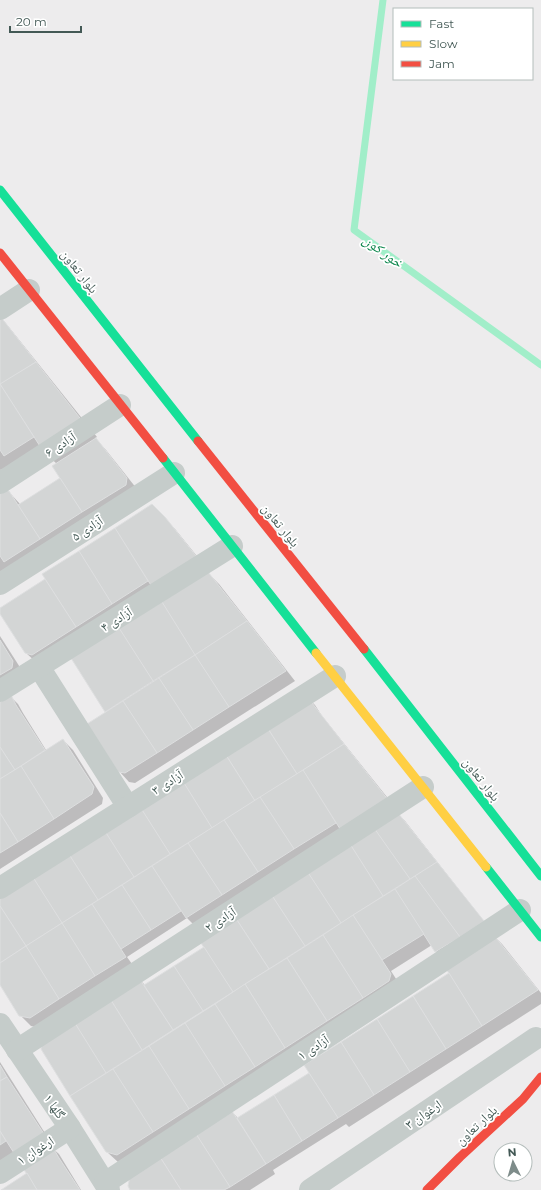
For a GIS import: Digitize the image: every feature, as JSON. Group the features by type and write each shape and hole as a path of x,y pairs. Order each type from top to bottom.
{"street":[{"name":"بلوار تعاون","path":"0,190 358,642 541,876"},
{"path":"0,253 541,937"},
{"path":"0,309 29,290"},
{"name":"آزادی ۶","path":"0,483 120,405"},
{"name":"آزادی ۵","path":"0,584 174,473"},
{"name":"آزادی ۴","path":"0,691 232,546"},
{"path":"39,667 128,807"},
{"name":"آزادی ۳","path":"0,888 335,676"},
{"name":"آزادی ۲","path":"18,1050 423,788"},
{"name":"آزادی ۱","path":"107,1187 520,910"},
{"name":"گلها ۱","path":"0,1024 70,1128 107,1187"},
{"name":"ارغوان ۳","path":"310,1190 536,1038"},
{"name":"بلوار تعاون","path":"427,1190 460,1157 523,1099 541,1077"},
{"name":"ارغوان ۱","path":"0,1173 70,1128"}],"building":[{"path":"0,316 36,362 0,385"},
{"path":"36,362 87,427 45,454 0,384"},
{"path":"0,384 34,437 4,456 0,450"},
{"path":"96,438 127,478 126,485 82,512 52,466"},
{"path":"60,478 82,512 40,539 18,505"},
{"path":"2,489 9,491 40,539 4,562 0,556 0,491"},
{"path":"152,504 165,517 200,561 154,590 115,528"},
{"path":"115,528 148,581 112,604 79,551"},
{"path":"79,551 112,604 76,627 42,574"},
{"path":"208,572 247,621 195,655 162,602"},
{"path":"45,579 76,627 32,655 25,653 0,614 0,608"},
{"path":"162,602 195,655 153,681 119,628"},
{"path":"247,621 286,671 229,707 195,655"},
{"path":"119,628 153,681 105,712 71,658"},
{"path":"0,640 13,661 12,668 0,675"},
{"path":"195,655 229,707 193,730 159,678"},
{"path":"159,678 193,730 157,753 123,701"},
{"path":"305,694 344,744 297,774 263,721"},
{"path":"11,695 45,750 15,770 0,747 0,702"},
{"path":"123,701 157,753 125,773 118,772 87,724"},
{"path":"263,721 297,774 255,801 224,752"},
{"path":"63,739 94,787 92,794 54,819 21,766"},
{"path":"344,744 389,801 342,832 303,770"},
{"path":"0,747 15,770 0,779"},
{"path":"224,752 255,801 212,828 179,775"},
{"path":"21,766 54,819 18,842 0,813 0,779"},
{"path":"303,770 336,823 294,849 260,797"},
{"path":"179,775 212,828 170,854 137,802"},
{"path":"260,797 294,849 258,872 224,820"},
{"path":"137,802 170,854 134,877 101,825"},
{"path":"0,813 18,842 0,853"},
{"path":"398,813 437,862 410,879 374,828"},
{"path":"224,820 258,872 222,895 188,843"},
{"path":"101,825 134,877 98,900 65,848"},
{"path":"374,828 410,879 383,896 350,844"},
{"path":"188,843 222,895 186,918 152,866"},
{"path":"350,844 383,896 341,923 307,871"},
{"path":"65,848 98,900 62,923 29,871"},
{"path":"437,862 484,921 460,937 415,876"},
{"path":"152,866 181,911 151,930 122,885"},
{"path":"29,871 62,923 26,946 0,906 0,889"},
{"path":"307,871 341,923 305,946 271,894"},
{"path":"415,876 460,937 435,952 395,889"},
{"path":"122,885 151,930 121,949 92,904"},
{"path":"395,889 424,934 382,960 353,915"},
{"path":"271,894 305,946 269,969 235,917"},
{"path":"92,904 126,957 95,976 62,923"},
{"path":"0,906 26,946 0,963"},
{"path":"353,915 391,974 389,981 363,998 323,935"},
{"path":"235,917 269,969 233,992 199,940"},
{"path":"62,923 95,976 59,999 26,946"},
{"path":"492,933 538,990 482,1026 443,964"},
{"path":"323,935 363,998 327,1021 287,958"},
{"path":"26,946 59,999 30,1018 19,1016 0,985 0,963"},
{"path":"204,947 233,992 203,1011 174,966"},
{"path":"287,958 327,1021 285,1048 245,984"},
{"path":"174,966 203,1011 173,1030 144,985"},
{"path":"449,973 482,1026 446,1049 413,996"},
{"path":"139,978 173,1030 142,1050 109,997"},
{"path":"245,984 285,1048 255,1067 215,1004"},
{"path":"413,996 446,1049 410,1072 377,1019"},
{"path":"109,997 142,1050 106,1073 73,1020"},
{"path":"215,1004 255,1067 225,1086 185,1023"},
{"path":"377,1019 410,1072 374,1095 341,1042"},
{"path":"73,1020 106,1073 70,1096 41,1049 43,1039"},
{"path":"185,1023 225,1086 189,1109 149,1046"},
{"path":"341,1042 374,1095 338,1118 304,1065"},
{"path":"149,1046 189,1109 153,1132 113,1069"},
{"path":"0,1065 7,1077 0,1081"},
{"path":"113,1069 153,1132 117,1155 106,1152 70,1096"},
{"path":"309,1073 338,1118 302,1141 274,1095"},
{"path":"7,1077 44,1134 14,1153 0,1131 0,1081"},
{"path":"274,1095 302,1141 266,1164 237,1118"},
{"path":"232,1111 266,1164 230,1187 196,1134"},
{"path":"0,1131 6,1141 0,1145"},
{"path":"196,1134 230,1187 224,1190 181,1190 160,1157"},
{"path":"52,1146 80,1190 37,1190 21,1165"},
{"path":"160,1157 181,1190 130,1190 128,1186 130,1176"},
{"path":"27,1173 37,1190 1,1190"}],"waterway":[{"name":"خور کون","path":"383,0 354,230 541,365"}],"traffic: fast":[{"path":"0,190 198,441"},
{"path":"163,458 316,653"},
{"path":"364,649 541,876"},
{"path":"486,867 541,937"}],"traffic: slow":[{"path":"316,653 486,867"}],"traffic: jam":[{"path":"0,253 163,458"},
{"path":"198,441 364,649"},
{"path":"427,1190 460,1157 523,1099 541,1077"}]}
